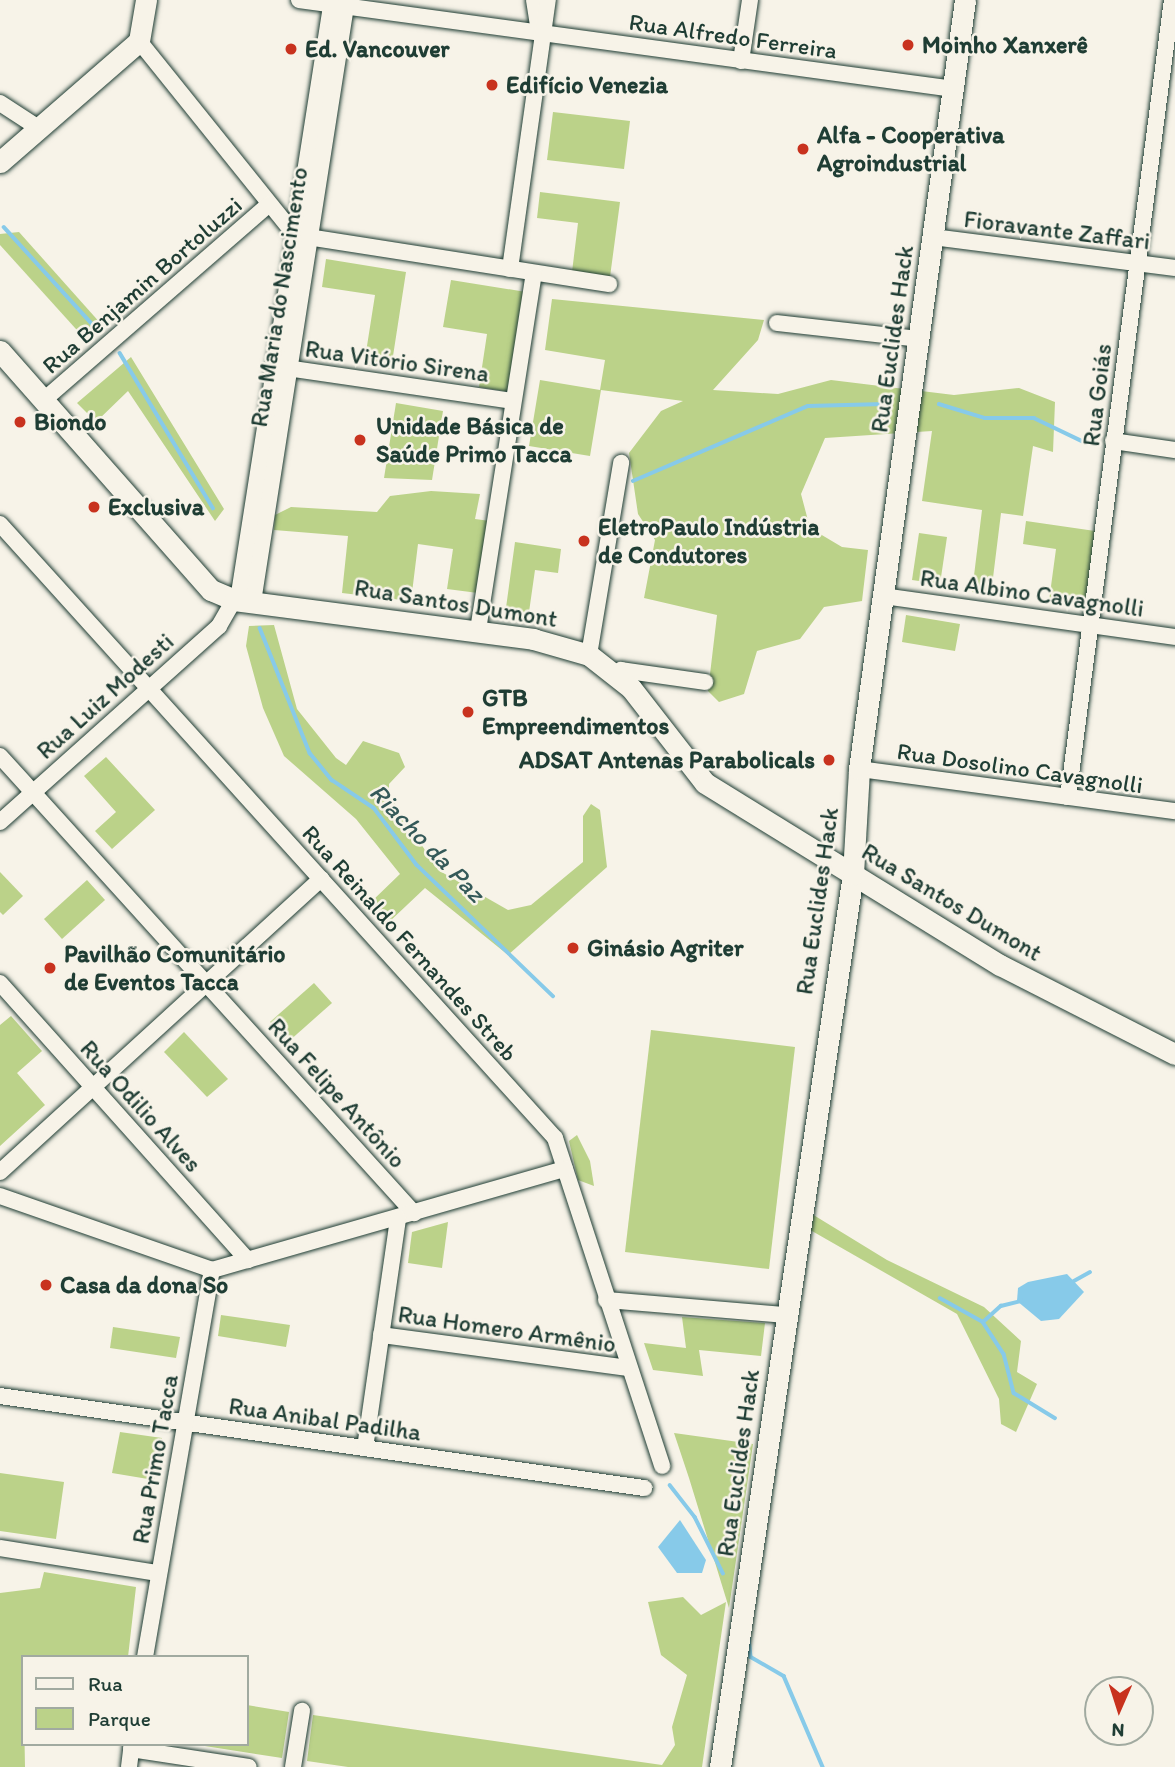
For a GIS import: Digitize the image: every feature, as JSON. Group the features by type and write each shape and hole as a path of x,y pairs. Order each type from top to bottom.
{"main road":[{"path":"0,162 37,127 139,41 146,0"},
{"name":"Rua Euclides Hack","path":"720,1767 784,1315 853,874 859,769 965,0"},
{"name":"Rua Santos Dumont","path":"0,351 211,590 242,601 478,630 589,655 615,675 705,783 1000,965 1175,1055"}],"street":[{"name":"Rua Alfredo Ferreira","path":"299,0 339,3 954,89"},
{"path":"534,0 539,32"},
{"path":"510,269 539,32 548,0"},
{"path":"741,61 750,0"},
{"name":"Rua Goiás","path":"1068,797 1172,0"},
{"name":"Rua Maria do Nascimento","path":"283,367 295,235 339,3"},
{"name":"Rua Maria do Nascimento","path":"242,601 283,367 311,239 339,3"},
{"path":"139,41 268,205 295,235 609,284"},
{"path":"0,103 37,127"},
{"name":"Rua Benjamin Bortoluzzi","path":"45,399 268,205"},
{"name":"Fioravante Zaffari","path":"933,237 1175,268"},
{"path":"478,630 534,273"},
{"path":"777,323 919,339"},
{"name":"Rua Vitório Sirena","path":"283,367 513,401"},
{"path":"1113,441 1175,450"},
{"path":"589,655 621,463"},
{"name":"Rua Reinaldo Fernandes Streb","path":"0,524 555,1138 662,1466"},
{"name":"Rua Albino Cavagnolli","path":"883,596 1175,636"},
{"name":"Rua Luiz Modesti","path":"0,822 219,626 242,601"},
{"path":"615,675 621,670 705,682"},
{"name":"Rua Felipe Antônio","path":"0,756 208,984 406,1215"},
{"name":"Rua Dosolino Cavagnolli","path":"859,769 1175,811"},
{"path":"0,1172 95,1089 321,879"},
{"name":"Rua Odilio Alves","path":"0,983 248,1260"},
{"path":"0,1196 212,1270 565,1169"},
{"path":"365,1448 381,1335 406,1215"},
{"name":"Rua Primo Tacca","path":"145,1655 212,1270"},
{"path":"606,1300 784,1315"},
{"name":"Rua Homero Armênio","path":"381,1335 628,1368"},
{"name":"Rua Anibal Padilha","path":"0,1396 644,1488"},
{"path":"0,1548 158,1573"},
{"path":"293,1767 302,1711"},
{"path":"129,1767 131,1746 249,1767"}],"green space":[{"path":"553,112 630,121 624,169 547,160"},
{"path":"540,192 620,202 610,277 572,272 578,223 537,218"},
{"path":"19,232 102,325 85,339 0,245 0,234"},
{"path":"326,259 406,272 391,369 364,365 375,295 322,287"},
{"path":"451,280 526,292 510,392 479,387 487,334 443,327"},
{"path":"552,299 764,320 758,340 713,390 778,394 831,380 954,395 1019,388 1055,402 1053,452 1033,446 1023,516 1001,513 991,594 972,592 982,510 922,501 932,431 825,438 801,494 810,528 842,547 868,550 862,601 824,607 800,639 757,651 744,694 719,702 708,691 717,615 644,598 655,540 638,514 629,453 661,411 683,401 601,390 590,456 529,446 540,380 600,390 605,360 545,350"},
{"path":"131,357 224,509 215,521 128,391 96,422 77,403"},
{"path":"396,403 443,411 432,480 384,478"},
{"path":"431,491 480,494 475,519 490,521 478,593 447,589 453,549 418,544 411,601 342,593 348,536 274,530 275,515 291,507 377,512 390,496"},
{"path":"1026,521 1095,531 1085,606 1049,601 1056,549 1023,544"},
{"path":"919,533 947,537 940,584 912,580"},
{"path":"515,542 561,549 558,573 535,570 528,619 505,615"},
{"path":"906,615 960,624 955,651 902,642"},
{"path":"274,625 297,709 336,758 346,765 363,741 399,753 405,767 389,784 389,795 438,870 508,910 531,905 583,862 583,816 591,804 600,810 607,867 508,955 425,888 388,923 370,903 400,874 356,819 284,756 263,708 246,646 249,626"},
{"path":"106,757 155,810 112,849 95,831 116,812 84,776"},
{"path":"0,872 23,896 3,915 0,912"},
{"path":"87,880 105,900 62,939 44,919"},
{"path":"314,983 332,1003 288,1042 270,1022"},
{"path":"11,1016 42,1051 17,1073 45,1105 0,1146 0,1025"},
{"path":"651,1030 795,1047 769,1269 625,1252"},
{"path":"184,1032 228,1079 207,1097 164,1052"},
{"path":"577,1135 590,1161 594,1186 578,1180 569,1141"},
{"path":"807,1211 887,1260 984,1307 1021,1341 1017,1372 1037,1384 1016,1432 1001,1424 999,1399 957,1314 805,1227"},
{"path":"448,1222 442,1268 408,1263 412,1232"},
{"path":"221,1315 290,1325 286,1347 218,1336"},
{"path":"682,1317 765,1323 761,1356 699,1350 703,1376 653,1370 644,1343 686,1348"},
{"path":"113,1327 180,1337 176,1358 110,1348"},
{"path":"120,1432 162,1438 154,1480 112,1473"},
{"path":"674,1433 753,1444 729,1608 689,1478"},
{"path":"0,1473 64,1482 56,1539 0,1531"},
{"path":"44,1572 136,1587 128,1655 21,1655 21,1746 25,1746 25,1767 0,1767 0,1593 40,1588"},
{"path":"683,1597 701,1615 726,1602 702,1767 348,1767 307,1761 313,1715 662,1765 675,1745 672,1727 687,1675 661,1655 648,1602"},
{"path":"248,1705 289,1712 282,1758 205,1746 248,1746"}],"water":[{"path":"1067,1274 1084,1292 1059,1319 1041,1321 1017,1301 1018,1288 1028,1282"},
{"path":"680,1520 706,1560 702,1573 677,1573 658,1547"}],"waterway":[{"name":"Riacho da Paz","path":"4,227 95,327"},
{"name":"Riacho da Paz","path":"120,353 213,508"},
{"path":"633,481 808,406 884,404"},
{"path":"939,404 985,418 1034,418 1082,441"},
{"name":"Riacho da Paz","path":"260,628 310,753 332,780 374,808 417,865 553,996"},
{"path":"1074,1281 1090,1272"},
{"path":"940,1298 983,1322 1004,1354 1014,1393 1055,1418"},
{"path":"983,1322 1001,1306 1021,1301"},
{"name":"Riacho da Paz","path":"670,1485 695,1517 723,1573"},
{"name":"Riacho da Paz","path":"749,1638 751,1657 784,1676 823,1767"}],"place":[{"name":"Moinho Xanxerê","path":"908,45"},
{"name":"Ed. Vancouver","path":"291,49"},
{"name":"Edifício Venezia","path":"492,85"},
{"name":"Alfa - Cooperativa Agroindustrial","path":"803,149"},
{"name":"Biondo","path":"20,422"},
{"name":"Unidade Básica de Saúde Primo Tacca","path":"360,440"},
{"name":"Exclusiva","path":"94,507"},
{"name":"EletroPaulo Indústria de Condutores","path":"584,541"},
{"name":"GTB Empreendimentos","path":"468,712"},
{"name":"ADSAT Antenas Parabolicals","path":"829,760"},
{"name":"Ginásio Agriter","path":"573,948"},
{"name":"Pavilhão Comunitário de Eventos Tacca","path":"50,968"},
{"name":"Casa da dona So","path":"46,1285"}]}
